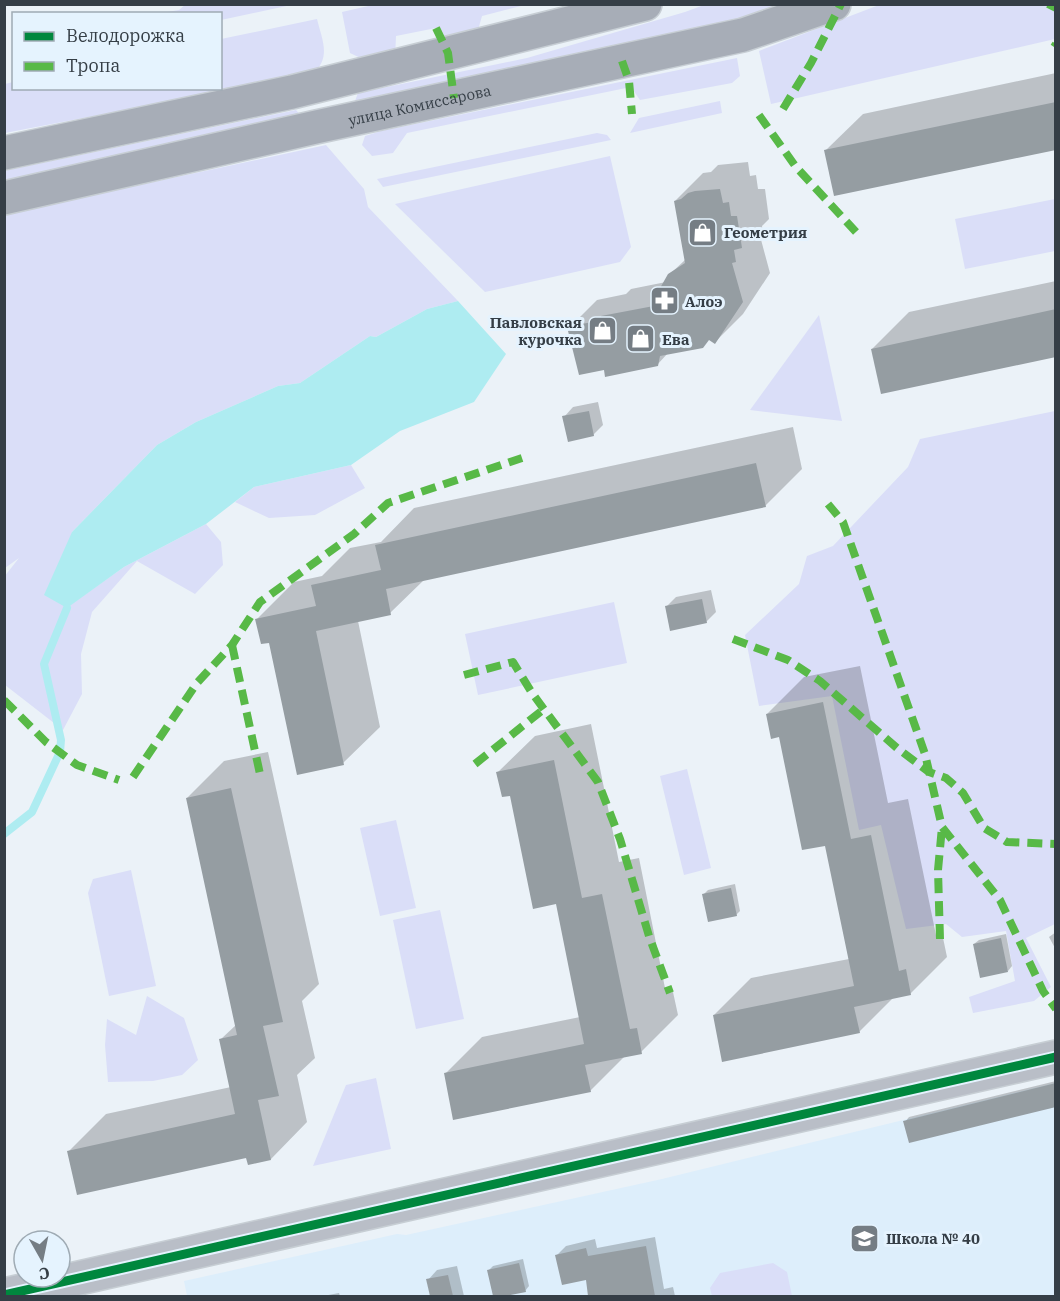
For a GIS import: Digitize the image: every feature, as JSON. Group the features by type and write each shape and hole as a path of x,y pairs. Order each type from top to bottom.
{"main road":[{"path":"4,153 292,92 645,4"},
{"name":"улица Комиссарова","path":"4,198 743,35 834,4"}],"street":[{"path":"4,1295 1056,1057"}],"shaded area":[{"path":"186,4 291,4 222,20 222,12 167,12 179,10"},
{"path":"377,4 525,5 482,16 476,37 450,44 436,28 396,36 395,58 371,63 350,53 342,12"},
{"path":"704,5 786,5 734,22 364,105 355,101 358,93 527,58"},
{"path":"879,5 1055,5 1055,39 771,104 759,51"},
{"path":"317,19 324,55 322,62 312,74 5,133 5,84 12,82 12,90 222,90 222,39"},
{"path":"737,58 740,76 732,83 640,100 631,87 407,133 393,153 372,156 362,145 365,136 381,131"},
{"path":"720,101 722,113 630,133 639,118"},
{"path":"296,110 302,117 5,185 4,171"},
{"path":"597,133 607,135 611,140 383,187 377,179"},
{"path":"326,145 364,189 368,207 458,301 427,309 376,337 370,336 300,383 278,386 196,422 157,445 72,532 66,608 124,567 206,524 221,542 223,565 195,594 137,561 92,612 81,654 82,694 63,730 5,685 4,577 19,558 5,568 5,214"},
{"path":"610,156 631,247 620,262 485,292 395,204"},
{"path":"1055,199 1055,251 965,269 955,219"},
{"path":"458,301 506,354 474,402 400,431 351,465 254,487 206,524 124,567 67,608 44,595 72,532 157,445 196,422 278,386 300,383 370,336 376,337 427,309"},
{"path":"819,315 842,421 750,410"},
{"path":"1055,411 1055,924 1026,938 1051,987 1034,1001 973,1013 969,997 1015,981 1006,931 962,937 946,924 906,929 881,825 859,830 832,696 759,706 745,635 799,584 807,556 833,546 908,467 920,439"},
{"path":"351,465 365,488 315,515 269,518 235,502 254,487"},
{"path":"614,602 627,663 478,695 465,634"},
{"path":"687,769 711,868 684,875 660,776"},
{"path":"396,820 416,908 380,916 360,828"},
{"path":"131,870 156,986 109,996 88,893 93,879"},
{"path":"440,910 464,1019 416,1029 393,920"},
{"path":"147,996 184,1018 198,1060 182,1075 153,1081 108,1082 105,1045 107,1019 136,1035"},
{"path":"376,1078 391,1149 313,1166 346,1085"},
{"name":"Школа № 40","path":"1055,1083 1055,1296 187,1296 184,1281 662,1179"},
{"path":"773,1263 787,1272 792,1296 712,1296 710,1288 720,1273"}],"building":[{"path":"1056,102 1056,150 834,196 824,150"},
{"path":"720,189 723,203 729,202 731,216 737,216 742,248 734,250 736,262 732,263 743,302 715,344 709,340 703,348 660,356 658,366 605,377 604,370 579,375 567,327 602,320 601,316 659,305 659,290 668,274 685,263 674,201 695,191"},
{"path":"1056,309 1056,357 881,394 871,349"},
{"path":"589,411 594,436 568,442 562,416"},
{"path":"756,463 766,507 386,589 391,615 316,631 344,765 297,775 269,643 261,644 255,619 316,606 311,585 381,570 375,545"},
{"path":"702,599 707,623 670,631 665,606"},
{"path":"823,702 851,839 871,835 899,971 906,969 911,995 854,1007 860,1033 722,1062 713,1015 854,986 825,846 802,850 779,737 771,739 766,714"},
{"path":"554,760 582,898 602,894 630,1029 637,1028 642,1054 585,1065 591,1092 453,1120 444,1073 584,1044 556,904 533,909 510,796 502,797 496,772"},
{"path":"231,788 283,1022 263,1026 279,1096 258,1100 271,1160 248,1165 246,1158 77,1195 67,1151 235,1114 219,1039 237,1035 186,798"},
{"path":"731,888 737,916 708,922 702,894"},
{"path":"1001,938 1008,972 980,978 973,944"},
{"path":"1056,1083 1056,1107 909,1143 903,1121"},
{"path":"646,1246 655,1296 588,1296 586,1280 562,1285 555,1255 586,1248 588,1256"},
{"path":"519,1263 526,1292 493,1296 487,1270"},
{"path":"448,1275 453,1296 430,1296 426,1279"}],"waterway":[{"path":"4,834 32,812 60,752 61,740 44,664 67,608"}],"marked path":[{"path":"783,109 811,63 841,4"},
{"path":"1048,4 1056,8"},
{"path":"436,28 448,53 454,98"},
{"path":"622,61 629,81 632,114"},
{"path":"759,115 796,167 856,232"},
{"path":"133,777 197,683 232,645 260,602 354,534 388,503 522,458"},
{"path":"828,504 843,522 925,754 942,827 1000,900 1043,991 1056,1009"},
{"path":"733,639 788,660 820,681 897,748 929,772 946,778 963,793 984,828 1007,842 1056,844"},
{"path":"232,645 260,774"},
{"path":"464,675 513,662 532,693 598,782 620,839 649,936 670,993"},
{"path":"4,700 46,742 77,765 119,780"},
{"path":"475,764 544,709"},
{"path":"940,939 938,870 942,827"}],"cycle path":[{"path":"4,1295 1056,1057"}],"place":[{"name":"Геометрия","path":"703,232"},
{"name":"Алоэ","path":"664,301"},
{"name":"Павловская курочка","path":"603,331"},
{"name":"Ева","path":"641,339"},
{"name":"Школа № 40","path":"865,1238"}]}
